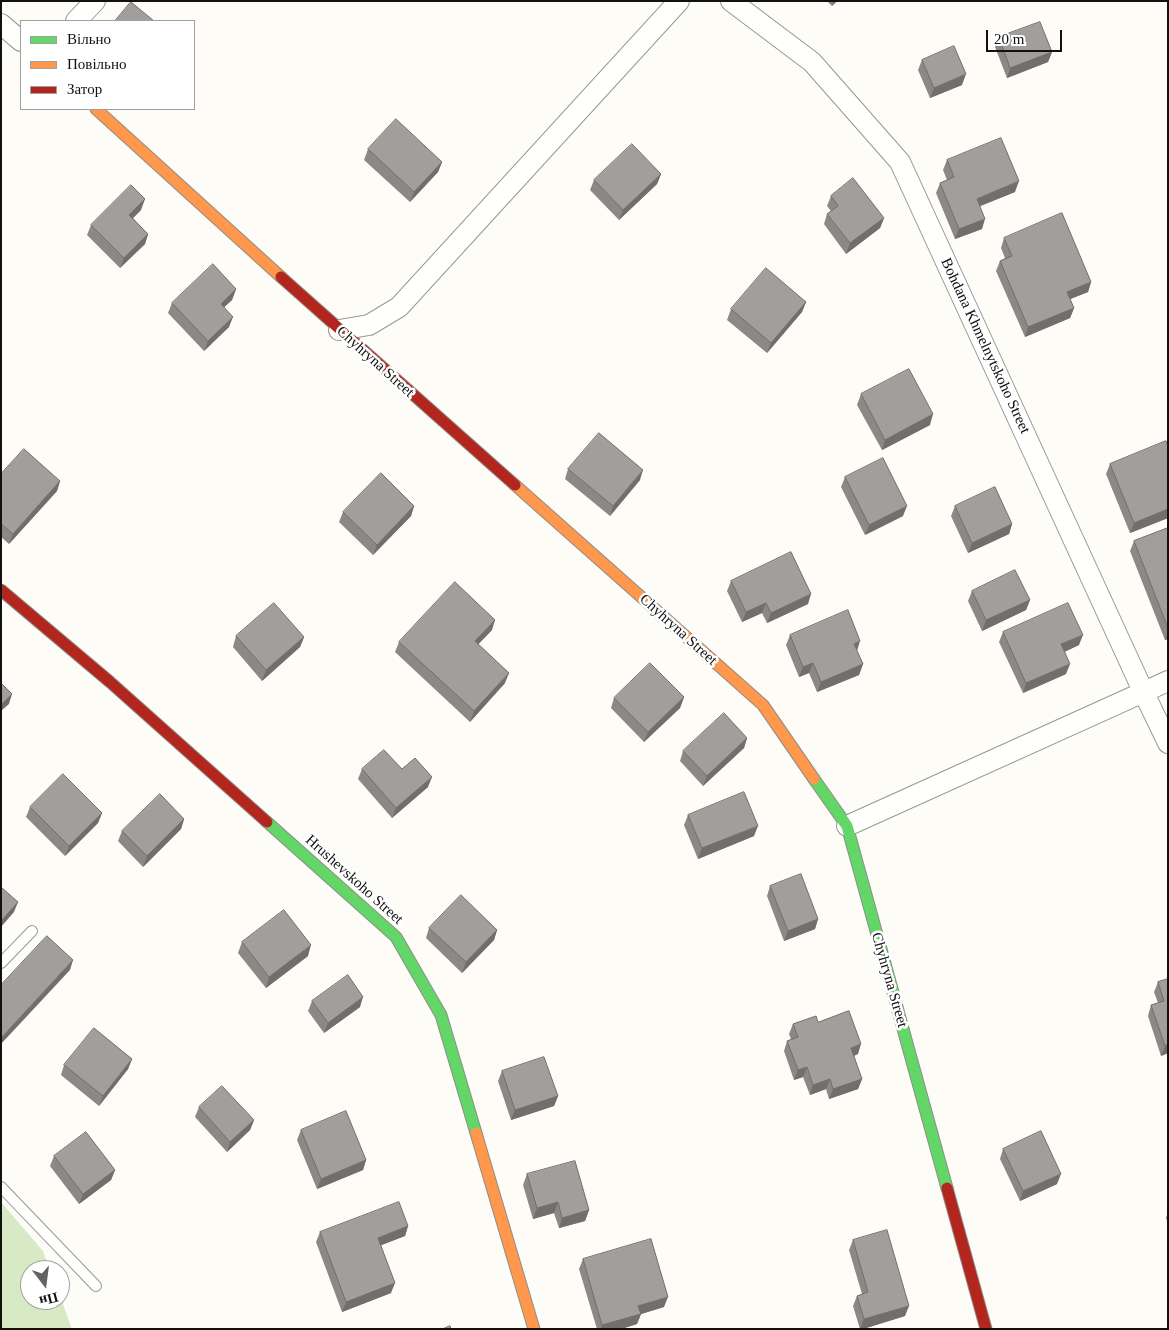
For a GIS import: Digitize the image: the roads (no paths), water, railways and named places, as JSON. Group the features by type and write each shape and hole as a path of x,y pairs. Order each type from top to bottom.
{"street":[{"path":"77,20 95,1"},
{"path":"339,330 369,325 399,307 679,1"},
{"name":"Bohdana Khmelnytskoho Street","path":"731,1 812,62 900,162 1168,743"},
{"path":"1,24 20,41"},
{"name":"Chyhryna Street","path":"97,110 339,330 763,705 846,826 986,1329"},
{"name":"Hrushevskoho Street","path":"1,590 110,682 396,937 441,1015 534,1329"},
{"path":"846,826 1168,681"}],"lane":[{"path":"1,963 32,931"},
{"path":"1,1187 96,1286"}]}
